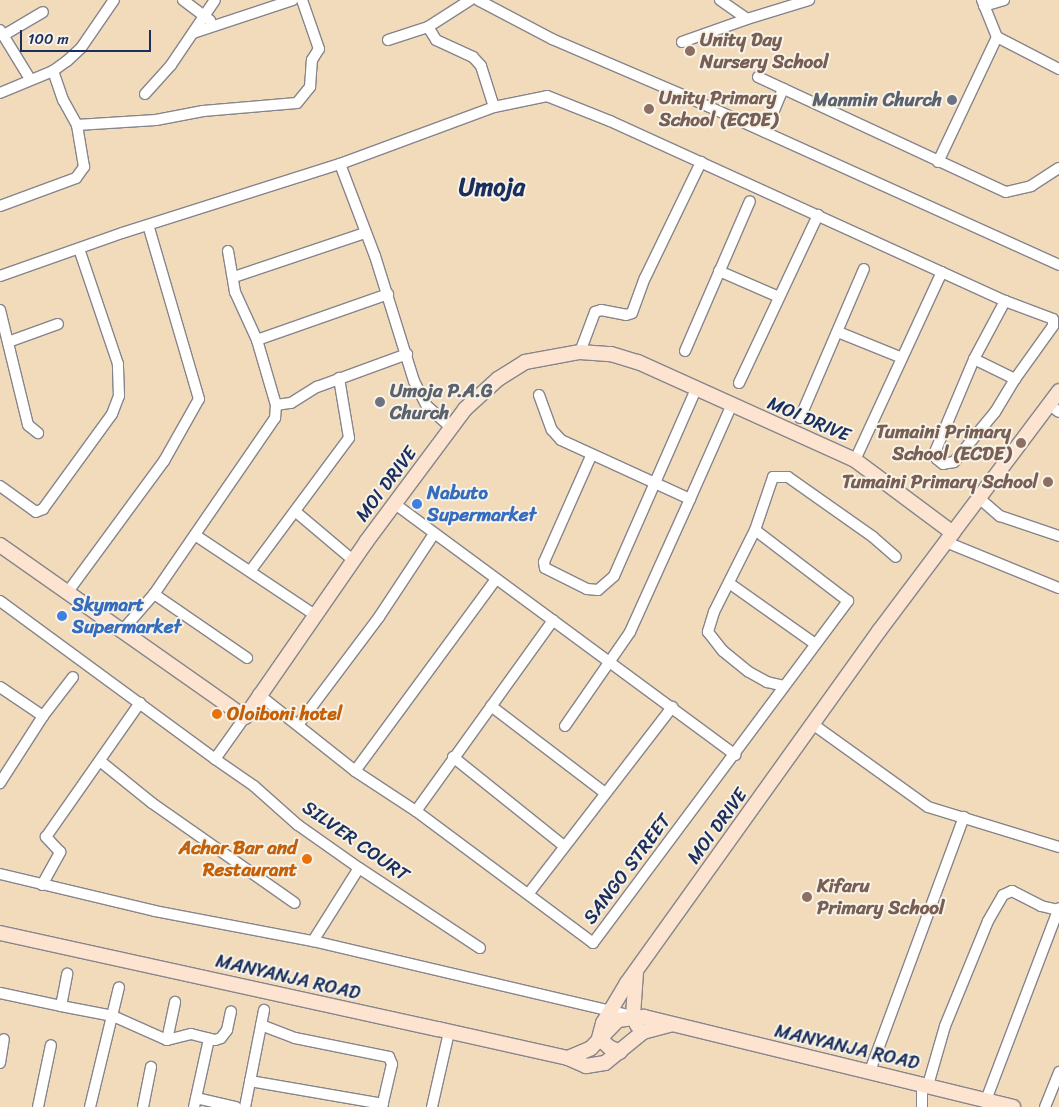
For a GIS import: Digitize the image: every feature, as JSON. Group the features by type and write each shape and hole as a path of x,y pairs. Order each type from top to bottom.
{"street":[{"path":"0,94 30,79 53,71 81,48 114,0"},
{"path":"183,0 206,16 215,26"},
{"path":"145,94 164,75 206,16 215,0"},
{"path":"193,33 293,0"},
{"path":"77,125 156,120 203,111 297,103 310,87 312,60 319,49 302,0"},
{"path":"388,40 428,27 470,0"},
{"path":"478,0 552,39 765,132 1059,265"},
{"path":"720,0 747,19"},
{"path":"682,42 809,0"},
{"path":"1004,0 983,3 996,37 1059,69"},
{"path":"30,79 2,32 43,12"},
{"path":"428,27 436,40 473,57 481,66 494,107"},
{"path":"938,162 996,37"},
{"path":"0,206 76,178 84,168 77,125 63,100 53,71"},
{"path":"758,78 1006,192 1031,186 1059,168"},
{"path":"765,132 783,89"},
{"path":"0,276 148,225 340,164 494,107 547,96 701,162 1005,301 1054,320 1053,326 1014,379 1010,390 970,443 954,462 943,464 937,459 936,452 974,359 1005,301"},
{"path":"580,352 595,312 601,310 626,315 632,313 645,278 701,162"},
{"path":"340,164 388,294 421,395 427,406 450,427"},
{"path":"685,351 750,201"},
{"path":"738,383 818,215"},
{"path":"67,593 164,461 199,399 148,225"},
{"path":"234,277 365,233"},
{"path":"0,486 36,512 42,509 112,414 119,396 118,364 79,249"},
{"path":"121,632 154,594 271,424 276,404 257,340 235,292 234,277 228,251"},
{"path":"800,418 864,269"},
{"path":"719,271 779,298"},
{"path":"855,460 900,357 942,272"},
{"path":"257,340 388,294"},
{"path":"0,310 28,425 38,433"},
{"path":"8,342 58,324"},
{"path":"838,332 900,357"},
{"name":"MOI DRIVE","path":"245,717 258,694 450,427 498,380 524,362 580,352 611,354 638,362 855,460 949,538"},
{"path":"276,404 291,403 339,378 407,354"},
{"path":"974,359 1014,379"},
{"path":"251,570 296,512 349,438 350,424 339,378"},
{"path":"592,456 544,562 545,568 587,589 601,590 614,576 653,482 697,387"},
{"name":"MOI DRIVE","path":"599,1038 603,1023 636,972 949,538 979,498 1054,409 1059,391"},
{"path":"539,395 552,430 562,440 592,456 690,499"},
{"path":"565,726 608,660 630,632 732,404"},
{"path":"784,686 758,678 712,640 708,626 755,530 773,477 788,477 873,537 896,557"},
{"path":"979,498 1000,516 1059,536"},
{"path":"394,504 735,755"},
{"path":"296,512 354,560"},
{"name":"SANGO STREET","path":"258,694 355,771 416,811 529,893 593,943 735,755 848,600 755,530"},
{"path":"298,725 379,617 434,534"},
{"path":"195,535 251,570 315,615"},
{"path":"949,538 1059,588"},
{"path":"0,545 121,632 245,717 215,759"},
{"path":"355,771 496,579"},
{"path":"729,583 815,644"},
{"path":"154,594 247,658"},
{"name":"SILVER COURT","path":"0,601 254,786 298,825 480,948"},
{"path":"416,811 553,620"},
{"path":"0,783 43,716 73,677"},
{"path":"0,687 43,716"},
{"path":"42,885 60,852 46,836 60,813 100,761 140,703"},
{"path":"491,706 605,793"},
{"path":"529,893 672,707"},
{"path":"814,725 928,807 1059,847"},
{"path":"453,757 564,846"},
{"path":"100,761 152,803 295,903"},
{"path":"870,1071 964,817"},
{"path":"313,941 359,868"},
{"path":"0,874 155,911 313,941 613,1009 633,1016"},
{"path":"922,1107 925,1084 945,1026 988,921 1003,895 1012,890 1041,906 1059,909 986,1100"},
{"name":"MANYANJA ROAD","path":"0,933 568,1058 586,1066 599,1066 620,1052 640,1034 672,1024"},
{"path":"636,972 633,1016 640,1034"},
{"path":"61,1006 67,974"},
{"path":"90,1107 119,987"},
{"path":"0,993 113,1016 167,1040 191,1034 215,1040 224,1035 231,1011"},
{"path":"634,993 653,1018"},
{"path":"167,1040 175,1002"},
{"path":"245,1107 264,1010"},
{"path":"568,1058 586,1051 614,1023 633,1016"},
{"name":"MANYANJA ROAD","path":"633,1016 653,1018 1012,1107"},
{"path":"250,1080 382,1105 392,1064 389,1057 296,1038 261,1026"},
{"path":"432,1107 449,1032"},
{"path":"599,1038 609,1047 620,1052"},
{"path":"0,1063 4,1039"},
{"path":"209,1039 195,1103 236,1107"},
{"path":"38,1107 51,1045"},
{"path":"143,1107 151,1067"},
{"path":"1045,1107 1059,1072"}],"place":[{"name":"Unity Day Nursery School","path":"690,51"},
{"name":"Manmin Church","path":"952,100"},
{"name":"Unity Primary School (ECDE)","path":"649,109"},
{"name":"Umoja P.A.G Church","path":"380,402"},
{"name":"Tumaini Primary School (ECDE)","path":"1021,443"},
{"name":"Tumaini Primary School","path":"1048,482"},
{"name":"Nabuto Supermarket","path":"417,504"},
{"name":"Skymart Supermarket","path":"62,616"},
{"name":"Oloiboni hotel","path":"217,714"},
{"name":"Achar Bar and Restaurant","path":"307,859"},
{"name":"Kifaru Primary School","path":"807,897"}],"district":[{"name":"Umoja","path":"492,188"}]}
